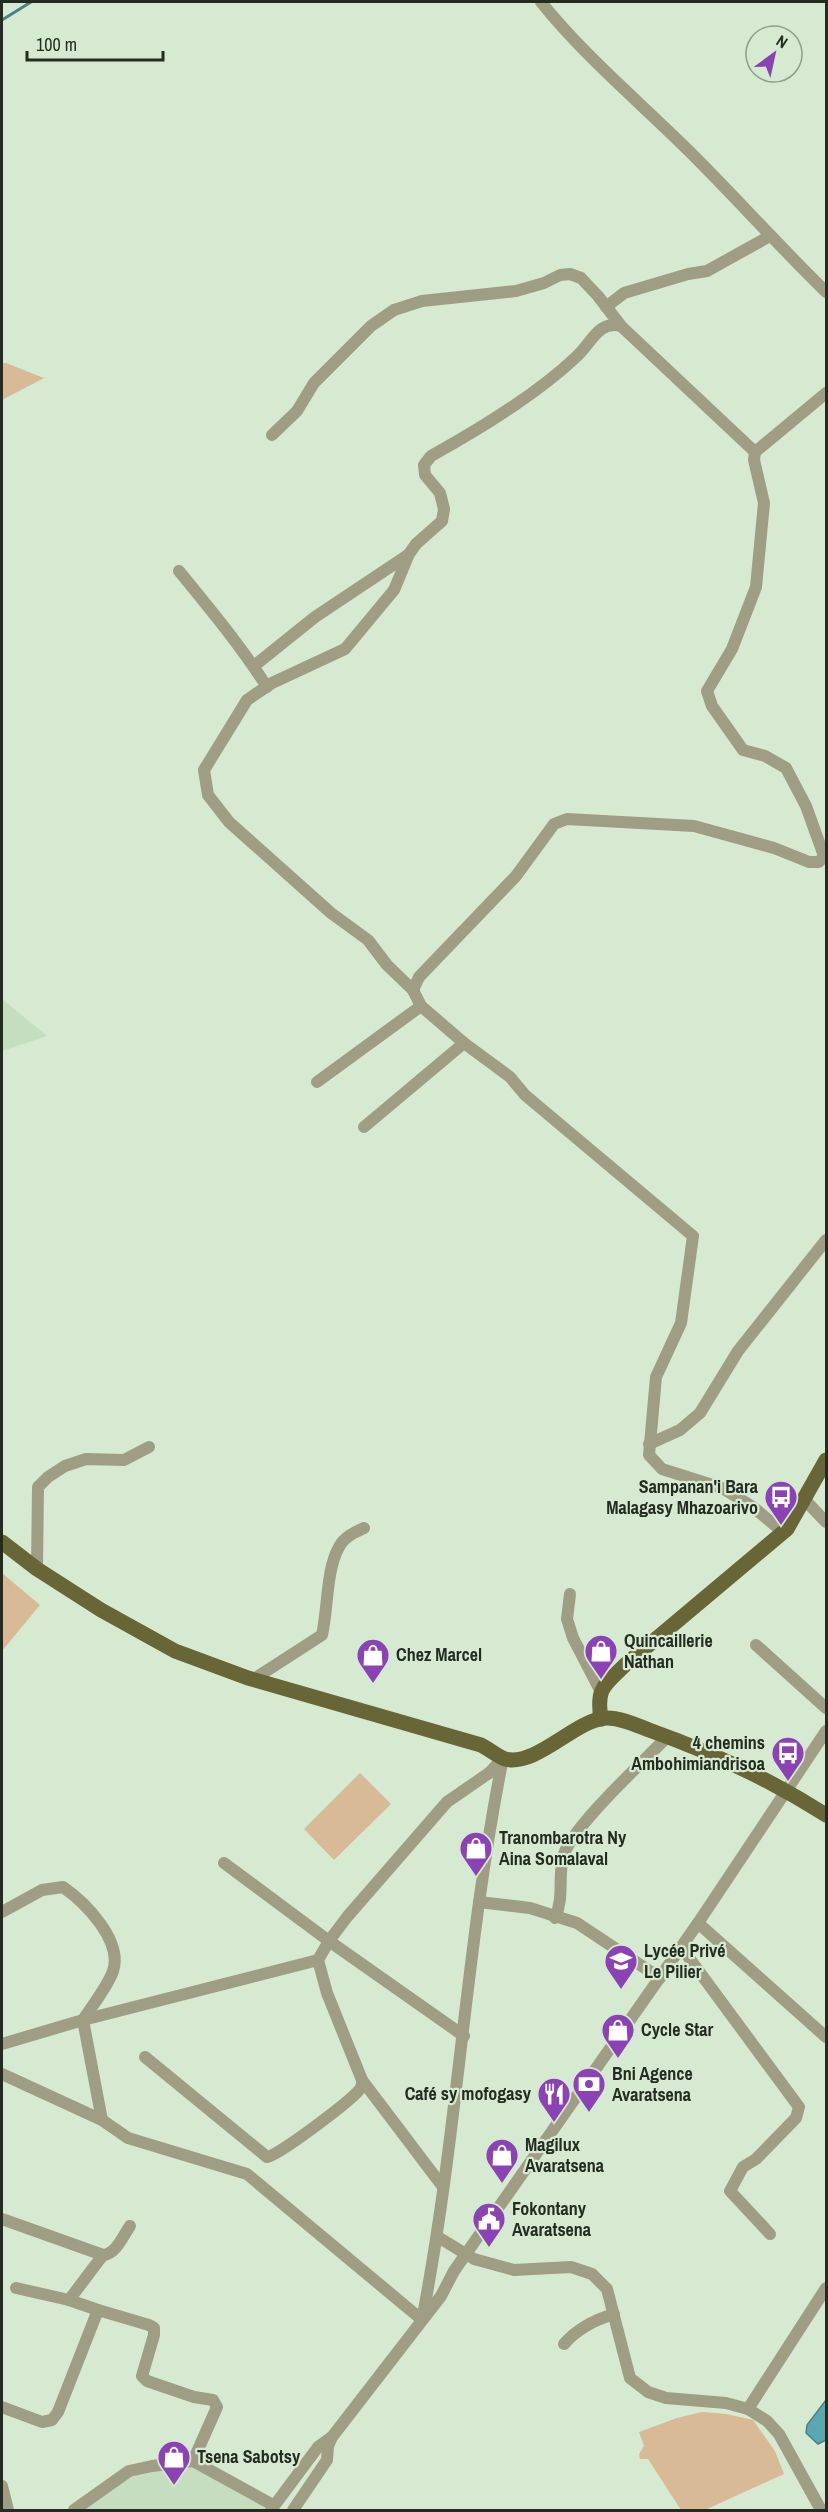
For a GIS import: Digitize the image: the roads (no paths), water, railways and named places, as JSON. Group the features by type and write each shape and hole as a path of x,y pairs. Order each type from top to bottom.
{"main road":[{"path":"601,1719 598,1704 600,1690 625,1665 783,1532 826,1460"},
{"path":"2,1542 37,1569 101,1610 175,1651 254,1679 481,1745 503,1758 524,1758 601,1719 625,1721 699,1747 826,1815"}],"street":[{"path":"541,2 560,25 692,154 826,292"},
{"path":"606,307 624,292 707,271 770,236"},
{"path":"272,435 297,411 314,383 337,359 371,326 394,310 423,301 516,291 544,283 560,275 570,274 581,278 621,326 755,452"},
{"path":"621,326 611,323 601,327 577,357 529,393 431,456 424,465 425,475 440,493 444,509 442,521 416,544 409,554 394,590 345,650 267,687 247,700 204,770 208,795 229,822 332,913 368,940 387,965 413,990 421,1006 464,1043 510,1077 525,1095 693,1236 681,1323 656,1377 649,1455 662,1469 722,1488 753,1507 783,1532"},
{"path":"413,990 419,977 516,876 554,824 567,819 694,826 774,848 809,862 819,862 824,856 806,806 786,768 765,756 744,750 712,706 707,691 732,649 756,587 764,503 754,460 755,452 826,393"},
{"path":"254,666 315,617 409,554"},
{"path":"179,571 254,666 267,687"},
{"path":"317,1082 421,1006"},
{"path":"364,1127 464,1043"},
{"path":"649,1444 680,1430 700,1413 738,1351 826,1240"},
{"path":"37,1569 38,1487 64,1466 86,1459 124,1460 149,1447"},
{"path":"803,1498 826,1522"},
{"path":"254,1679 322,1635 332,1566 339,1546 352,1533 364,1528"},
{"path":"570,1594 567,1619 591,1675 600,1690"},
{"path":"756,1645 826,1708"},
{"path":"293,2511 327,2460 328,2446 332,2437 441,2296 454,2271 698,1923 826,1731"},
{"path":"555,1918 560,1907 563,1856 568,1846 589,1819 668,1736"},
{"path":"422,2318 438,2237 479,1902 503,1758"},
{"path":"443,2187 362,2080 327,1994 318,1960 328,1941 447,1802 489,1773 503,1758"},
{"path":"224,1863 328,1941 464,2036"},
{"path":"2,1912 42,1890 63,1887 80,1899 99,1923 115,1950 113,1972 83,2020 102,2120"},
{"path":"479,1902 530,1908 555,1918 577,1923 660,1978"},
{"path":"698,1923 826,2037"},
{"path":"681,1947 799,2107 796,2118 756,2159 743,2167 729,2191 770,2234"},
{"path":"2,2044 83,2020 318,1960"},
{"path":"145,2057 267,2157 280,2151 349,2099 361,2088 362,2080"},
{"path":"2,2074 102,2120 128,2138 247,2174 422,2318"},
{"path":"2,2219 103,2254 109,2254 115,2249 130,2226"},
{"path":"438,2237 474,2259 514,2270 571,2267 592,2274 607,2289 630,2378 648,2392 666,2398 726,2403 748,2409 767,2421 779,2434 821,2511"},
{"path":"69,2300 103,2254"},
{"path":"16,2288 69,2300 154,2328 142,2376 147,2381 194,2397 213,2400 217,2408 193,2462"},
{"path":"748,2409 826,2288"},
{"path":"2,2407 42,2422 52,2420 58,2412 98,2310"},
{"path":"564,2344 597,2319 614,2314"},
{"path":"74,2511 129,2471 193,2462 272,2508 318,2446 332,2437"},
{"path":"2,2486 8,2511"}],"water":[{"path":"826,2400 826,2440 818,2444 806,2433 807,2425"}],"waterway":[{"path":"2,20 31,2"}],"place":[{"name":"Sampanan'i Bara Malagasy Mhazoarivo","path":"781,1526"},
{"name":"Quincaillerie Nathan","path":"601,1680"},
{"name":"Chez Marcel","path":"373,1684"},
{"name":"4 chemins Ambohimiandrisoa","path":"788,1782"},
{"name":"Tranombarotra Ny Aina Somalaval","path":"476,1877"},
{"name":"Lycée Privé Le Pilier","path":"621,1990"},
{"name":"Cycle Star","path":"618,2059"},
{"name":"Bni Agence Avaratsena","path":"589,2113"},
{"name":"Café sy mofogasy","path":"554,2123"},
{"name":"Magilux Avaratsena","path":"502,2184"},
{"name":"Fokontany Avaratsena","path":"489,2248"},
{"name":"Tsena Sabotsy","path":"174,2486"}]}
